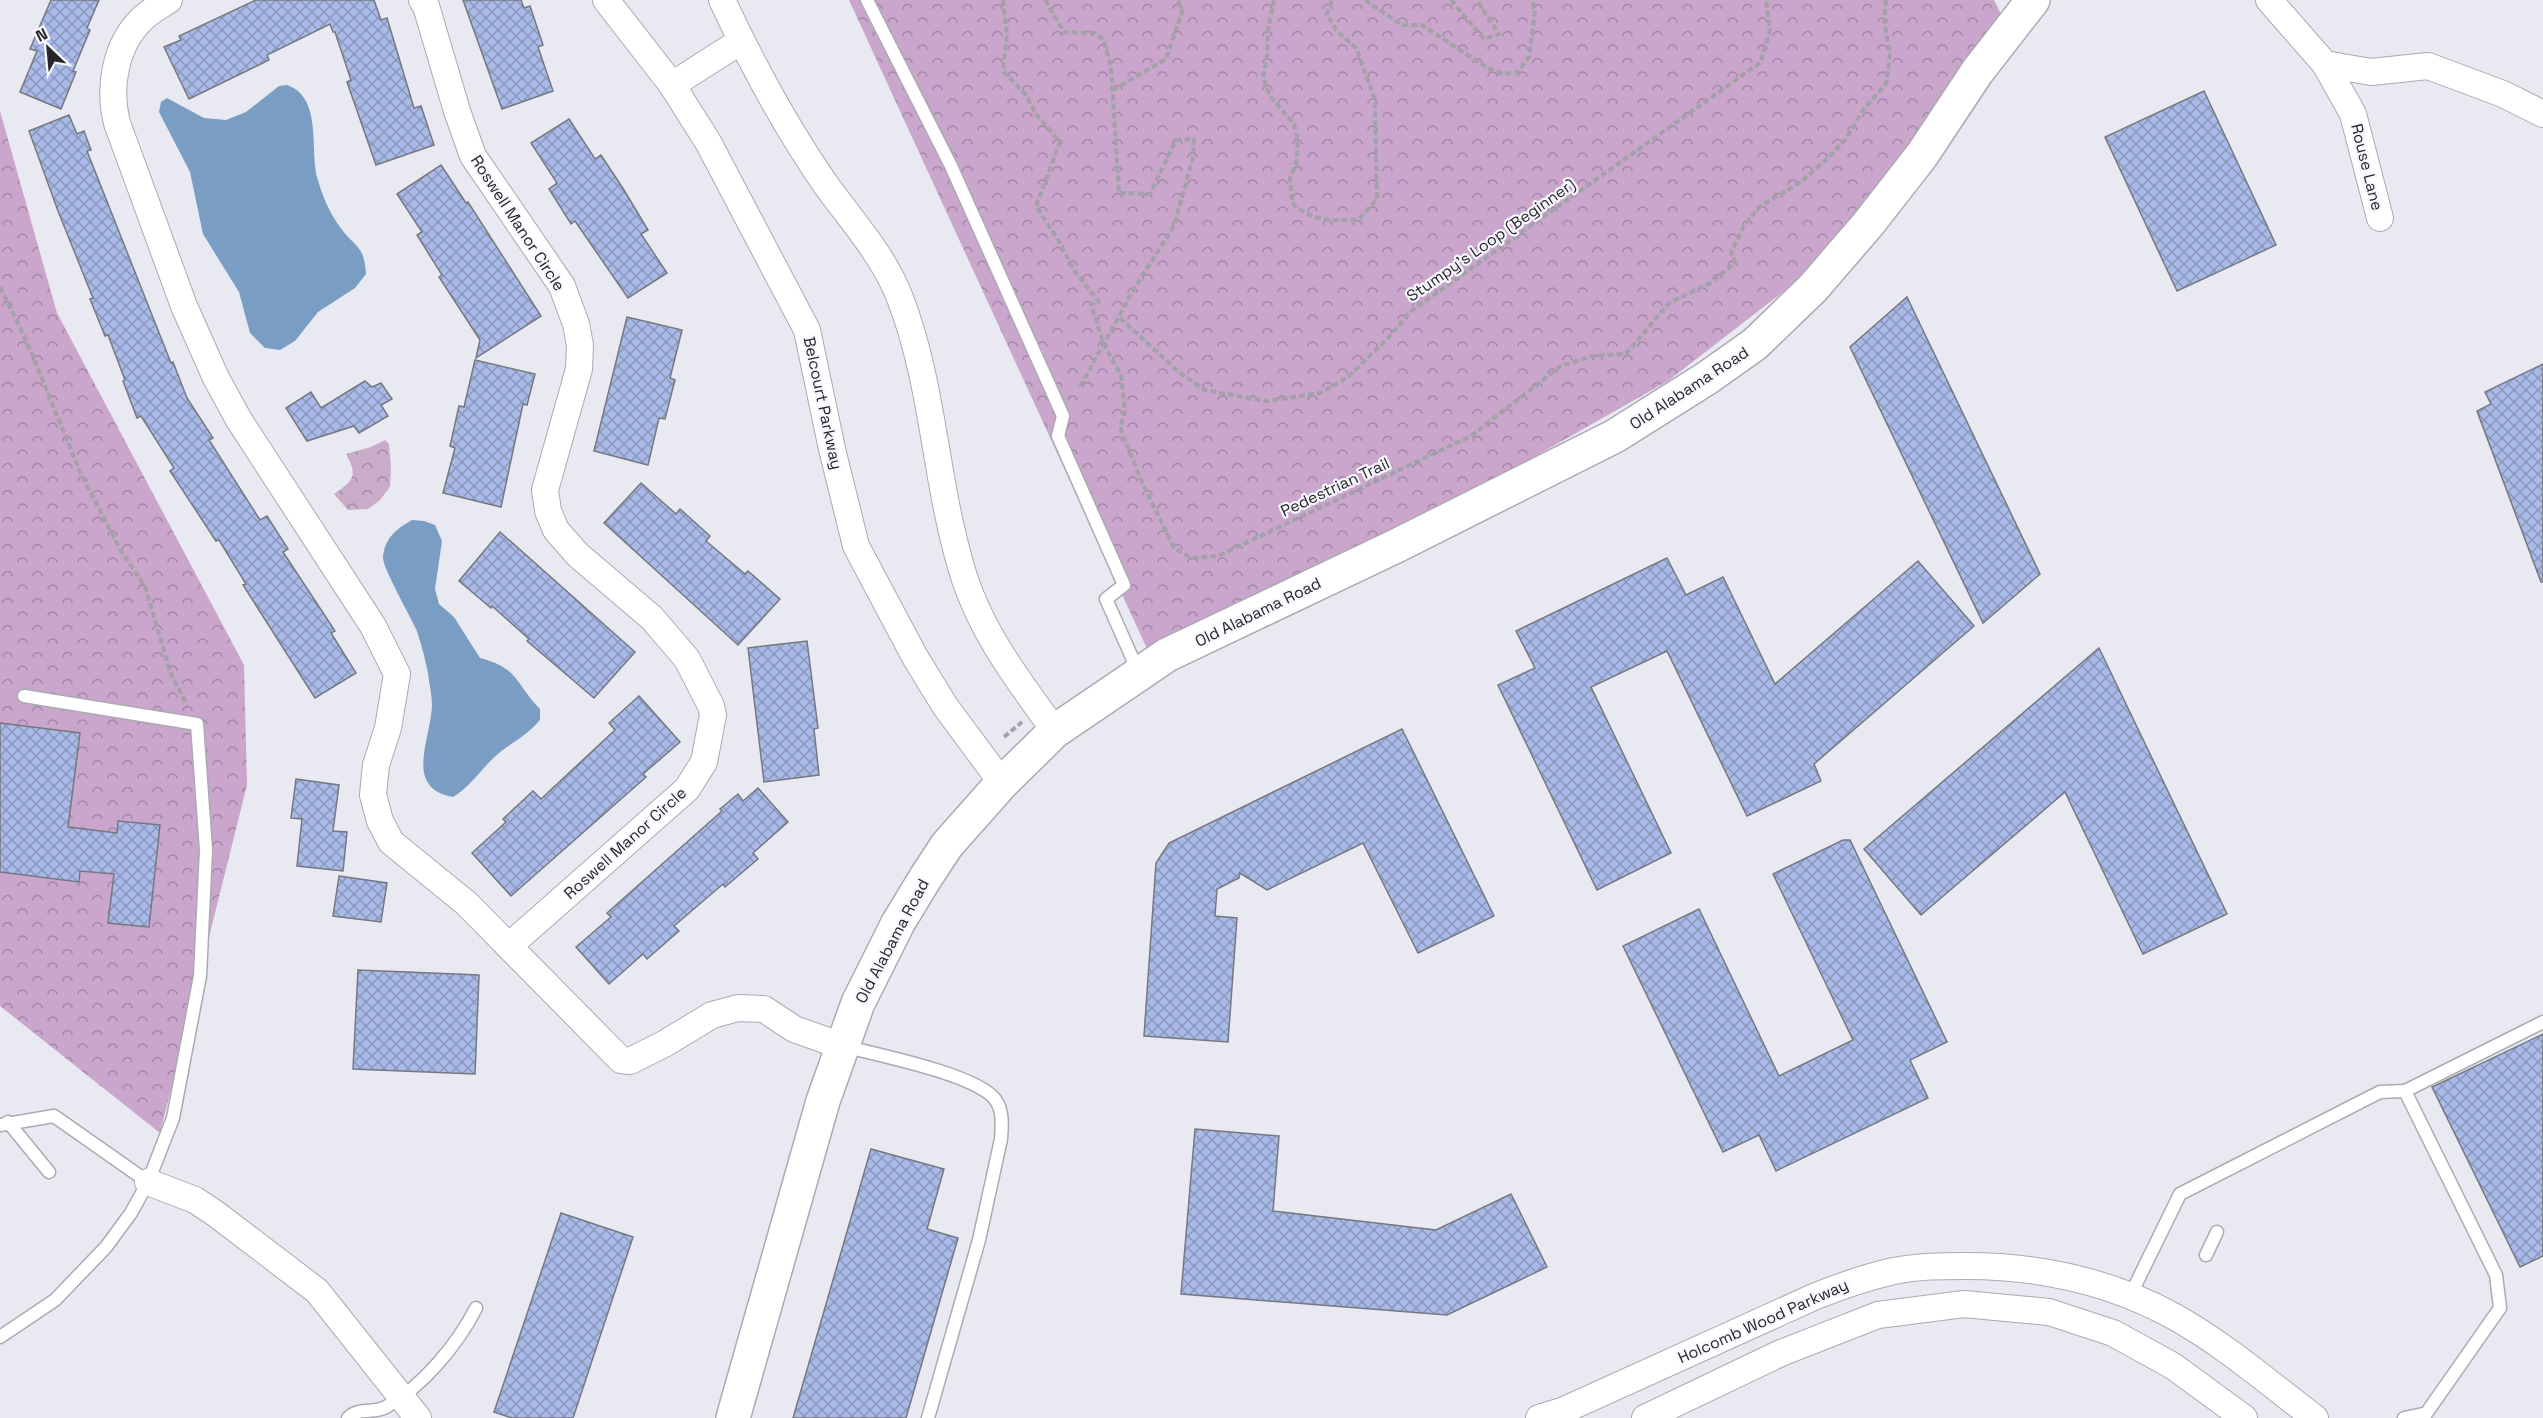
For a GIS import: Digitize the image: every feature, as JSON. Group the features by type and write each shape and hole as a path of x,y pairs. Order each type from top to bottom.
{"main road":[{"name":"Old Alabama Road","path":"733,1418 823,1101 858,1003 898,923 926,877 947,845 1002,783 1055,731 1173,652 1396,546 1614,436 1707,378 1755,344 1813,288 1869,223 1923,155 1977,72 2033,0"}],"street":[{"path":"169,0 144,17 136,26 118,59 112,99 121,134 184,306 216,378 238,420 374,626 397,674 388,728 376,765 373,795 380,821 391,842 466,903 621,1060 630,1061 664,1044 712,1015 738,1008 764,1010 794,1029 842,1046"},
{"name":"Roswell Manor Circle","path":"422,0 426,6 457,111 473,156 562,286 576,324 580,345 579,369 545,490 548,512 556,530 578,555 652,618 687,659 700,681 713,715 704,762 687,789 509,946"},
{"name":"Belcourt Parkway","path":"606,0 672,85 708,142 807,330 832,449 856,546 915,657 945,706 1002,783"},
{"path":"722,0 741,41 826,184 856,224 900,297 921,372 947,513 969,592 1005,662 1055,731"},
{"name":"Rouse Lane","path":"2269,0 2325,64 2353,114 2380,218"},
{"path":"672,85 741,41"},
{"path":"2325,64 2371,72 2428,66 2503,94 2543,114"},
{"path":"148,1182 195,1200 317,1291 388,1408 418,1418"},
{"name":"Holcomb Wood Parkway","path":"1539,1418 1562,1411 1816,1296 1894,1271 1928,1266 2009,1266 2073,1277 2130,1296 2175,1317 2218,1345 2315,1418"},
{"path":"1645,1418 1781,1353 1878,1315 1964,1304 2049,1312 2113,1333 2173,1366 2244,1418"}],"lane":[{"path":"867,0 951,166 1063,416 1058,436 1124,585 1106,599 1139,673"},
{"path":"0,1337 55,1300 84,1271 106,1247 131,1213 148,1182 173,1118 200,976 206,850 196,724 24,696"},
{"path":"2130,1296 2180,1194 2380,1092 2404,1091 2543,1022"},
{"path":"842,1046 974,1083 993,1096 1000,1109 1001,1139 980,1240 928,1418"},
{"path":"2404,1091 2496,1275 2500,1308 2423,1416 2404,1418"},
{"path":"4,1124 54,1116 148,1182"},
{"path":"4,1124 49,1172"},
{"path":"2206,1255 2217,1232"},
{"path":"348,1418 353,1412 388,1408 440,1361 467,1326 476,1308"}],"path":[{"name":"Pedestrian Trail","path":"1003,0 1007,35 1003,71 1026,95 1036,114 1060,142 1036,206 1062,246 1073,269 1099,302 1091,304 1100,326 1104,345 1121,375 1125,412 1120,427 1141,480 1174,548 1191,558 1218,556 1471,436 1561,366 1592,356 1626,354 1670,303 1710,283 1735,263 1731,252 1744,226 1759,207 1801,182 1846,139 1863,110 1886,84 1890,54 1884,21 1886,0"},
{"path":"1045,0 1064,32 1094,33 1104,39 1111,66 1119,193 1150,194 1176,140 1194,139 1193,157 1174,226 1135,286 1120,318 1080,387"},
{"path":"1113,90 1166,59 1182,12 1178,0"},
{"path":"1274,0 1263,77 1270,96 1294,124 1298,141 1296,164 1290,178 1292,203 1306,216 1340,220 1359,219 1377,199 1375,100 1356,48 1336,30 1327,14 1332,0"},
{"path":"1365,0 1402,25 1422,26 1481,64 1503,74 1518,72 1529,57 1535,10 1532,0"},
{"path":"1451,0 1484,39 1499,34 1476,0"},
{"name":"Stumpy's Loop (Beginner)","path":"1120,318 1180,373 1205,390 1266,401 1320,393 1348,377 1390,336 1410,312 1761,62 1770,30 1766,0"},
{"path":"0,287 27,342 81,474 120,549 145,587 171,674 196,724"},
{"path":"1004,737 1023,721"}],"green space":[{"path":"849,0 1994,0 2004,20 1836,251 1668,381 1438,511 1149,653"},
{"path":"0,111 57,313 244,665 247,785 160,1133 0,1006"},
{"path":"385,440 389,444 390,487 380,500 368,509 348,510 334,494 352,477 352,468 346,454 371,447"}],"water":[{"path":"287,85 298,91 310,111 315,165 321,190 336,221 361,252 366,274 355,288 318,312 295,341 280,350 265,348 250,333 239,292 203,234 190,172 159,112 161,102 167,98 204,118 226,120 246,112 279,86"},
{"path":"412,520 435,525 442,541 435,589 439,604 454,617 480,658 493,662 510,672 540,709 540,720 535,726 499,753 453,797 438,792 428,784 424,773 423,760 432,705 428,673 416,629 383,558 388,540"}],"building":[{"path":"51,0 99,0 87,28 90,30 73,71 76,72 61,109 20,92 37,51 30,49"},
{"path":"256,0 374,0 381,20 387,18 414,108 421,106 434,145 376,165 347,82 351,80 335,32 330,24 267,55 269,60 189,99 164,47 181,40 179,36"},
{"path":"463,0 521,0 524,8 530,6 543,45 538,47 553,91 502,109"},
{"path":"2204,91 2276,245 2177,291 2105,137"},
{"path":"69,115 77,134 84,131 91,150 87,151 187,398 213,438 209,440 260,520 267,516 288,549 283,552 335,631 331,633 356,673 315,698 243,585 246,584 219,540 216,541 170,471 174,468 141,416 137,418 123,381 125,380 108,335 105,336 90,299 93,298 29,131"},
{"path":"569,119 595,159 601,155 624,190 648,230 641,234 667,273 628,298 575,221 571,224 549,189 557,183 531,143"},
{"path":"441,165 466,203 468,202 541,316 476,358 480,340 439,277 442,275 417,235 422,232 397,194"},
{"path":"1907,297 2040,574 1983,623 1850,347"},
{"path":"627,317 682,330 670,378 675,380 665,419 659,418 648,465 594,451"},
{"path":"475,360 535,374 527,405 523,404 501,507 443,493 455,448 450,446 459,406 464,407"},
{"path":"2543,364 2543,582 2541,582 2477,411 2491,404 2485,392"},
{"path":"365,381 372,387 381,383 392,399 381,405 388,416 359,433 354,426 307,441 286,408 311,392 321,408"},
{"path":"641,483 676,514 680,509 710,536 706,541 745,574 748,571 780,599 738,645 604,523"},
{"path":"500,532 635,652 594,698 527,641 529,639 492,606 491,608 459,581"},
{"path":"1667,558 1686,595 1723,577 1775,684 1918,561 1974,626 1814,764 1821,781 1747,816 1667,651 1591,687 1671,853 1597,890 1498,685 1535,668 1516,631"},
{"path":"807,641 818,728 814,729 819,775 764,782 748,648"},
{"path":"2099,648 2227,914 2143,954 2065,792 1921,915 1864,849"},
{"path":"639,696 680,742 643,774 646,777 511,896 472,853 506,822 503,819 533,791 541,799 615,730 609,723"},
{"path":"0,723 80,733 68,827 117,833 118,821 160,825 149,927 108,923 114,874 80,871 79,882 0,872"},
{"path":"1402,729 1494,916 1418,953 1363,843 1267,890 1240,873 1239,878 1217,889 1215,916 1237,918 1228,1042 1144,1036 1156,863 1169,843"},
{"path":"296,779 339,785 333,831 347,832 343,871 297,866 302,819 291,818"},
{"path":"758,788 788,822 753,853 758,859 725,887 723,884 674,926 679,931 647,959 643,954 609,984 576,947 611,917 607,913 722,811 720,809 738,794 743,801"},
{"path":"1843,840 1850,840 1947,1042 1910,1060 1928,1098 1776,1171 1759,1135 1723,1152 1623,946 1699,909 1779,1076 1853,1040 1773,874"},
{"path":"339,876 387,883 381,922 333,916"},
{"path":"358,970 479,975 475,1074 353,1069"},
{"path":"2543,1034 2543,1256 2520,1267 2432,1087"},
{"path":"1195,1129 1279,1136 1273,1211 1436,1230 1511,1194 1547,1267 1447,1315 1181,1294"},
{"path":"871,1149 944,1169 927,1229 958,1238 906,1418 793,1418"},
{"path":"561,1213 633,1237 573,1418 512,1418 494,1412"}]}
